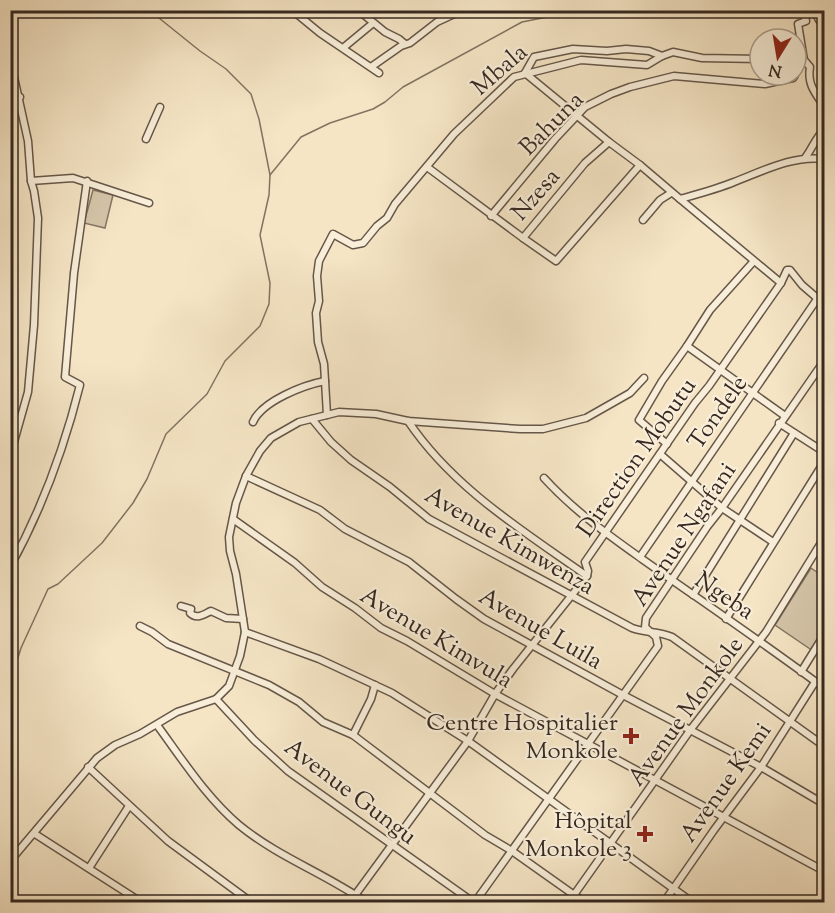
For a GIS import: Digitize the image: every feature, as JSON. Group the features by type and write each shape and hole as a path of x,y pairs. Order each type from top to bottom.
{"street":[{"path":"292,10 379,73"},
{"path":"371,68 405,44 410,43 436,22 463,10"},
{"path":"803,10 806,21 798,24 804,60 810,68 808,77 813,90 825,106"},
{"path":"814,10 819,20"},
{"path":"362,12 372,24 405,44"},
{"path":"343,48 372,24"},
{"name":"Mbala","path":"325,381 316,312 319,303 318,264 325,246 333,234 353,245 363,243 387,218 395,204 454,134 514,77 525,74 534,57 573,49 607,51 626,49 649,51 662,56 673,52 702,58 748,59"},
{"path":"525,74 581,60 647,65 662,56"},
{"path":"10,59 28,141 31,181 38,218 34,325 28,392 10,456"},
{"path":"525,74 640,165 781,283 787,270 790,270 802,285 825,304"},
{"name":"Bahuna","path":"492,216 555,139 585,107 630,87 674,76 748,83"},
{"path":"10,98 20,97"},
{"path":"146,139 160,107"},
{"path":"805,158 816,144 818,135 825,130"},
{"name":"Nzesa","path":"427,167 523,238 585,163 609,142"},
{"path":"680,199 733,183 764,169 805,158 825,159"},
{"path":"523,238 556,261 640,165"},
{"path":"31,181 73,178 149,203"},
{"path":"10,567 41,506 68,434 80,385 65,377 87,182"},
{"path":"643,220 660,200 671,193"},
{"path":"667,444 640,422 640,416 710,310 754,261"},
{"name":"Direction Mobutu","path":"350,903 468,741 495,694 587,576 585,562 781,283"},
{"name":"Tondele","path":"640,557 825,289"},
{"path":"687,346 785,416"},
{"name":"Avenue Ngafani","path":"658,646 656,638 645,627 646,618 779,423 825,361"},
{"path":"10,861 99,756 177,712 216,699 229,686 235,673 244,632 229,537 246,476 260,451 271,438 299,422 339,412 376,414 408,421 543,429 586,418 630,393 644,378"},
{"path":"253,422 266,408 289,393 308,384 325,381 327,415"},
{"name":"Avenue Kimwenza","path":"312,419 331,442 351,460 390,487 429,519 632,628 672,637 825,746"},
{"path":"408,421 437,458 462,484 587,576"},
{"path":"779,423 825,452"},
{"path":"693,595 794,433"},
{"path":"660,454 722,508 773,542"},
{"path":"726,619 825,462"},
{"name":"Avenue Luila","path":"246,476 320,510 345,529 409,562 465,606 532,645 691,729 825,804"},
{"name":"Ngeba","path":"544,478 570,506 670,580 825,688"},
{"name":"Avenue Kimvula","path":"233,519 295,563 322,587 356,608 381,628 495,694 825,871"},
{"name":"Avenue Monkole","path":"569,903 691,729 759,640 825,538"},
{"path":"181,606 191,609 190,613 199,617 211,611 226,618 243,618"},
{"path":"140,626 153,632 168,644 269,685 299,702 323,722 353,735 485,835 512,851 584,903"},
{"path":"244,632 319,659 392,693 468,741 692,903"},
{"path":"801,672 825,635"},
{"path":"474,903 658,646 672,637"},
{"name":"Avenue Kemi","path":"664,903 760,767 815,682"},
{"path":"353,735 371,699 375,685"},
{"name":"Avenue Gungu","path":"216,699 254,740 286,769 474,903"},
{"path":"157,725 207,792 240,825 281,854 356,895 366,903"},
{"path":"88,767 188,857 251,903"},
{"path":"89,868 129,806"},
{"path":"35,834 141,903"},
{"path":"10,895 22,903"}],"shaded area":[{"path":"93,190 113,195 105,228 84,223"},
{"path":"811,568 824,577 824,633 813,651 775,625"}],"waterway":[{"path":"149,10 226,69 251,94 259,119 270,175"},
{"path":"10,683 21,648 48,589 58,584 102,543 133,503 147,479 166,434 207,394 225,361 260,326 269,304 270,283 260,235 269,195 270,175 301,137 330,123 373,109 403,87 522,22 583,10"}],"place":[{"name":"Centre Hospitalier Monkole","path":"631,736"},
{"name":"Hôpital Monkole 3","path":"645,834"}]}
